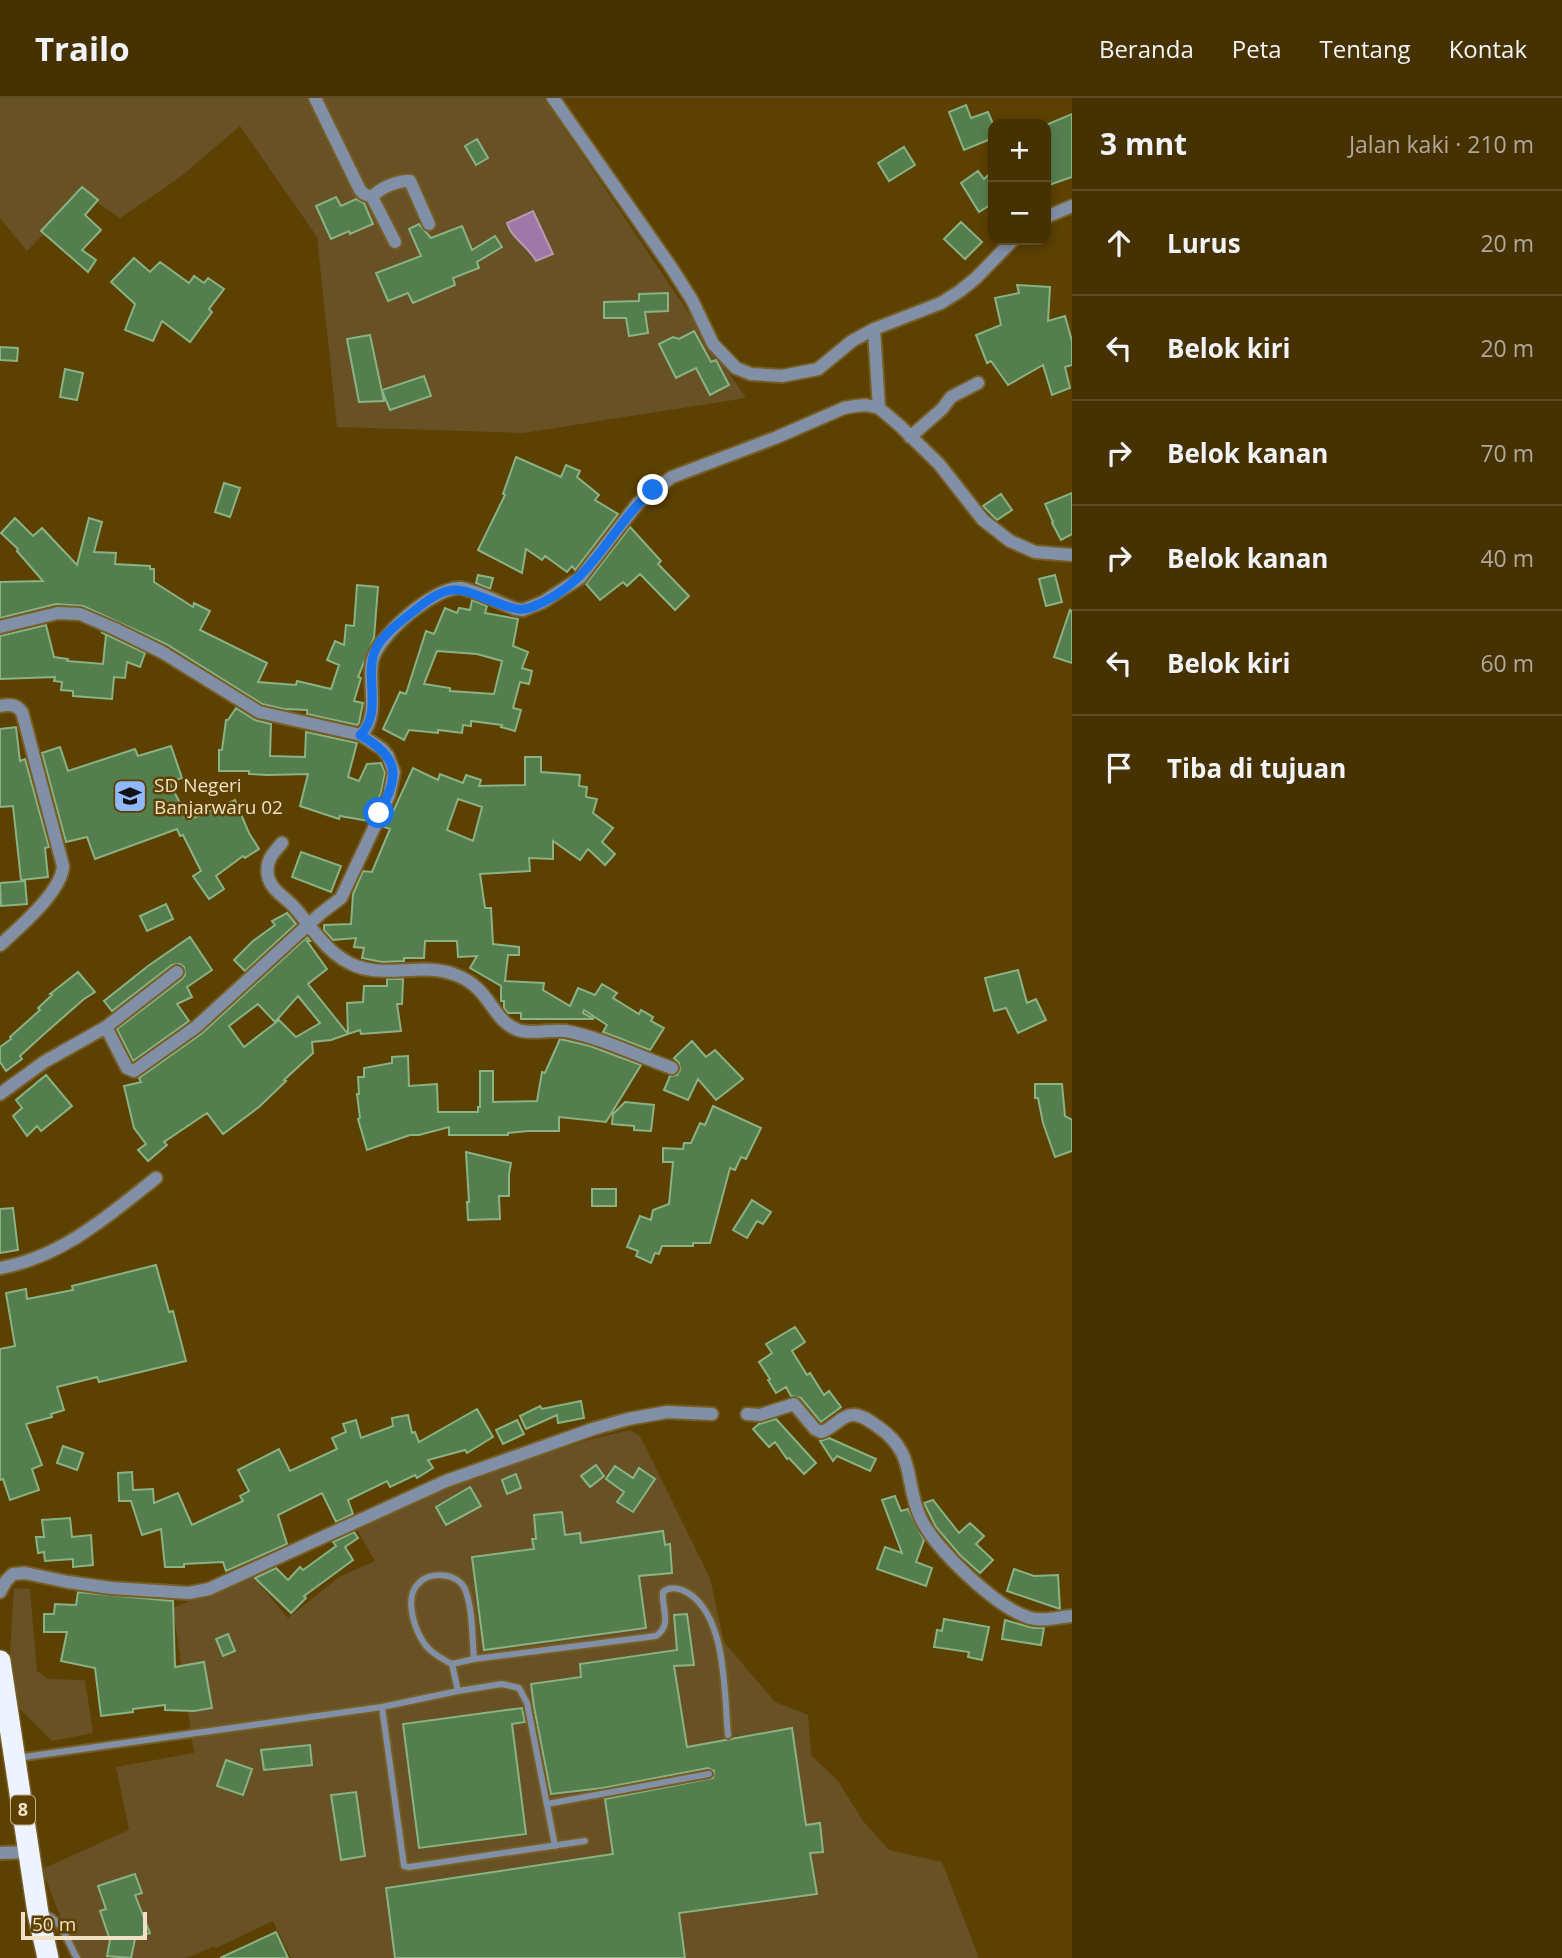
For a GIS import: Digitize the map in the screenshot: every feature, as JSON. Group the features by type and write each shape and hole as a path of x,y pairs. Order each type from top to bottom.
{"highway":[{"name":"8","path":"0,1661 38,1913 48,1958"}],"street":[{"path":"315,98 356,184 364,194 372,197 395,242"},
{"path":"553,98 671,267 692,300 713,344 736,368 763,376 799,374 818,369 852,341 874,328 941,303 976,278 1008,245"},
{"path":"372,197 380,190 410,181 429,223"},
{"path":"1051,215 1072,206"},
{"path":"874,328 878,408"},
{"path":"910,437 951,397 978,383"},
{"path":"360,735 366,728 372,709 371,666 374,650 436,594 459,588 516,609 532,607 580,578 638,503 672,477 775,438 844,408 866,405 878,408 899,425 939,464 983,520 1003,537 1035,552 1072,555"},
{"path":"0,627 58,613 80,614 162,652 259,712 360,735 382,748 394,772 393,786 341,898 196,1027 134,1071 127,1068 106,1027"},
{"path":"0,706 10,704 19,707 22,712 63,866 62,876 55,888 0,945"},
{"path":"282,843 270,856 268,879 328,948 356,966 377,970 441,970 467,979 484,993 502,1019 519,1030 568,1032 672,1068"},
{"path":"0,1094 44,1062 106,1027 177,972"},
{"path":"0,1268 33,1260 55,1251 92,1228 156,1178"},
{"path":"747,1414 760,1415 794,1404 815,1429 821,1432 848,1416 860,1416 868,1420 897,1443 908,1464 921,1519 956,1563 1000,1602 1023,1615 1040,1620 1072,1616"},
{"path":"0,1592 13,1574 25,1573 111,1588 189,1592 209,1589 446,1481 593,1429 667,1412 712,1414"},
{"path":"0,1853 29,1852"}],"lane":[{"path":"474,1659 469,1610 462,1585 452,1576 436,1576 416,1585 412,1601 418,1630 428,1649 452,1664 474,1659 648,1639 663,1632 666,1624 663,1592 671,1588 684,1591 702,1605 714,1627 721,1660 728,1735"},
{"path":"452,1664 458,1690"},
{"path":"15,1759 382,1707 458,1690 511,1685 519,1688 525,1695 555,1846"},
{"path":"382,1707 404,1866 585,1841"},
{"path":"547,1804 709,1774"},
{"path":"38,1913 51,1916 58,1924 77,1958"}],"shaded area":[{"path":"0,98 544,98 746,398 523,433 337,427 317,237 240,126 179,178 120,218 84,194 27,251 0,218"},
{"path":"533,211 553,254 536,261 507,223"},
{"path":"630,1430 640,1436 710,1578 724,1642 775,1702 808,1715 811,1755 838,1781 863,1821 889,1850 942,1862 979,1958 291,1958 273,1921 216,1948 214,1946 187,1958 76,1958 42,1869 129,1830 116,1767 194,1753 173,1608 252,1575 288,1618 339,1577 375,1561 355,1526 472,1467 503,1467 588,1440"},
{"path":"14,1588 30,1589 37,1671 48,1679 85,1680 93,1733 52,1741 14,1703 10,1653"}],"building":[{"path":"966,105 971,118 988,112 991,119 988,119 988,140 964,150 949,112"},
{"path":"1072,114 1072,177 1051,184 1051,182 1051,123"},
{"path":"477,139 488,158 476,165 465,146"},
{"path":"904,147 915,165 889,181 878,163"},
{"path":"978,171 984,179 988,175 988,206 979,212 961,183"},
{"path":"82,187 98,200 85,215 101,230 82,250 96,260 88,272 41,231"},
{"path":"336,197 341,206 356,199 364,203 373,224 331,239 316,206"},
{"path":"961,222 982,242 965,259 944,239"},
{"path":"419,224 431,238 462,226 472,250 495,236 502,247 477,262 479,268 453,278 455,285 413,303 408,293 388,301 376,273 421,256 409,229"},
{"path":"134,258 150,272 160,262 189,283 194,276 204,283 208,278 224,289 209,309 212,312 190,342 162,321 153,341 125,330 135,304 111,282"},
{"path":"1017,285 1050,287 1048,321 1065,316 1072,341 1072,365 1065,367 1070,388 1052,395 1043,365 1008,385 991,361 987,363 976,335 1001,325 995,298 1019,293"},
{"path":"668,293 668,311 645,312 648,333 629,336 626,318 604,318 604,302 639,301 639,294"},
{"path":"694,331 711,362 716,360 729,385 710,395 696,368 676,378 659,344 673,337 679,339"},
{"path":"370,335 384,401 359,402 347,339"},
{"path":"0,347 18,348 17,361 0,360"},
{"path":"65,369 83,373 77,400 60,397"},
{"path":"424,376 431,396 390,410 382,390"},
{"path":"516,457 561,477 566,465 580,471 577,477 599,495 595,500 618,514 575,570 572,566 567,572 545,556 542,560 526,549 522,573 478,550 505,495 503,494"},
{"path":"224,483 240,488 230,517 215,512"},
{"path":"1072,493 1072,534 1061,540 1045,504"},
{"path":"1001,494 1012,510 997,520 983,506"},
{"path":"15,518 33,536 42,528 77,565 89,518 102,522 94,552 116,553 115,564 150,566 150,569 154,569 154,582 193,607 194,603 210,611 200,630 267,663 258,682 296,685 297,681 331,689 339,665 327,660 335,641 344,645 346,625 354,626 357,585 378,587 374,638 358,677 361,678 354,701 363,703 359,723 357,725 307,714 307,710 262,704 166,644 83,606 56,604 0,618 0,582 43,581 18,549 1,533"},
{"path":"630,527 661,561 658,564 689,596 675,610 640,574 627,586 623,582 600,600 586,584"},
{"path":"478,575 493,578 490,589 476,583"},
{"path":"1055,575 1062,602 1046,606 1039,579"},
{"path":"472,600 487,606 485,613 518,619 513,646 528,652 522,668 532,671 529,684 520,682 513,708 521,710 515,731 501,727 502,725 471,721 471,726 463,725 462,733 409,730 404,740 383,729 400,692 406,694 426,631 434,634 445,608 457,613 459,608 470,610","holes":["437,651 477,654 502,661 494,694 450,691 450,688 424,684"]},
{"path":"1070,610 1072,611 1072,663 1054,657"},
{"path":"46,625 54,657 68,659 67,661 103,664 106,635 101,632 145,653 140,667 127,662 125,678 114,677 112,699 73,696 73,691 61,690 62,682 54,681 55,677 0,679 0,636"},
{"path":"236,708 255,720 271,724 270,756 305,757 306,732 357,743 348,777 359,781 367,764 381,763 385,773 381,793 368,821 340,816 339,819 300,806 308,774 268,775 249,774 249,771 219,771 219,750 222,750 226,720"},
{"path":"16,727 20,761 25,759 49,847 45,848 48,877 21,880 13,806 0,807 0,729"},
{"path":"171,746 182,778 169,782 189,820 235,800 259,849 245,858 243,856 216,876 224,889 209,899 193,876 201,871 183,835 180,836 177,829 95,859 87,837 66,842 42,753 60,747 68,771 135,749 138,756"},
{"path":"525,757 541,757 541,772 580,775 579,786 587,787 586,797 597,799 593,813 613,828 602,842 615,854 605,865 588,849 580,860 553,841 553,859 529,858 530,871 480,874 485,908 491,908 493,944 519,947 519,955 508,955 505,981 544,983 543,990 570,1006 578,988 595,995 602,984 617,993 613,998 639,1014 641,1010 653,1017 651,1021 664,1028 650,1050 603,1032 607,1025 584,1010 583,1013 594,1019 521,1019 521,1013 508,1013 504,1008 504,1001 501,1001 501,986 470,968 477,956 458,957 457,941 425,941 424,958 382,962 362,958 364,948 354,947 356,938 333,940 324,930 324,925 351,924 353,894 363,871 372,872 390,829 384,827 413,768 438,780 440,774 463,783 466,775 481,780 479,786 525,785","holes":["458,799 482,807 473,841 447,830"]},
{"path":"301,852 341,866 331,892 292,877"},
{"path":"25,881 27,904 1,906 0,883"},
{"path":"166,904 173,919 147,931 140,916"},
{"path":"287,913 296,924 245,971 234,960 253,941 275,925 272,921"},
{"path":"190,937 212,970 187,987 192,997 177,1004 189,1021 133,1061 117,1029 182,979 185,975 184,967 180,964 172,965 112,1011 104,1001"},
{"path":"307,937 310,941 307,941 327,969 308,984 348,1034 331,1040 312,1042 313,1053 284,1080 286,1081 259,1107 223,1134 207,1113 164,1142 167,1145 148,1161 138,1150 146,1144 134,1128 124,1086 141,1082 139,1078 201,1034","holes":["298,996 320,1023 296,1037 279,1020 244,1047 229,1026 258,1004 275,1022"]},
{"path":"1018,970 1027,1003 1036,999 1046,1020 1018,1033 1006,1008 994,1011 985,978"},
{"path":"78,972 95,992 43,1035 20,1056 22,1059 6,1071 0,1062 0,1047 40,1010 38,1008 52,995 50,994"},
{"path":"387,979 403,979 402,1004 397,1004 401,1031 361,1034 360,1030 348,1034 347,1003 363,1002 364,986 387,986"},
{"path":"560,1039 590,1046 641,1065 606,1122 559,1117 559,1131 528,1131 508,1135 449,1135 449,1127 410,1135 367,1150 358,1119 357,1094 358,1077 364,1077 364,1068 392,1063 392,1057 408,1056 409,1086 437,1084 438,1112 478,1112 480,1071 493,1071 493,1102 537,1101 542,1072 545,1073"},
{"path":"692,1041 706,1057 715,1050 743,1079 716,1100 698,1079 688,1100 664,1090 670,1076 677,1075 680,1070 679,1063 674,1058"},
{"path":"46,1075 72,1106 41,1131 37,1126 27,1136 13,1116 22,1108 16,1100"},
{"path":"1035,1084 1062,1084 1065,1116 1072,1120 1072,1151 1055,1157 1043,1123 1038,1098 1035,1098"},
{"path":"625,1102 654,1105 651,1131 612,1124 613,1114"},
{"path":"713,1106 761,1128 746,1159 741,1157 735,1170 730,1168 710,1243 662,1246 651,1263 636,1256 638,1251 627,1247 640,1216 651,1220 653,1210 669,1204 673,1162 663,1162 663,1148 683,1149 684,1143 691,1143 700,1123 705,1125"},
{"path":"466,1152 511,1163 509,1196 499,1196 500,1219 468,1220"},
{"path":"592,1189 616,1189 616,1206 592,1206"},
{"path":"752,1200 771,1212 763,1224 757,1221 747,1238 733,1230"},
{"path":"13,1208 18,1250 0,1253 0,1209"},
{"path":"156,1265 169,1312 173,1311 186,1361 99,1382 97,1377 57,1387 64,1410 51,1414 52,1417 26,1424 42,1465 32,1469 39,1490 10,1500 3,1479 0,1480 0,1349 15,1346 6,1293 26,1289 27,1299 73,1290 72,1286"},
{"path":"795,1327 805,1342 792,1351 824,1395 829,1391 841,1407 821,1422 801,1398 791,1396 786,1387 776,1393 759,1362 772,1353 766,1344"},
{"path":"581,1401 584,1418 558,1423 557,1415 526,1429 520,1416 540,1406 542,1409"},
{"path":"477,1409 493,1437 467,1453 465,1450 428,1460 433,1468 417,1478 415,1475 390,1487 387,1481 348,1500 353,1514 336,1522 322,1493 278,1515 287,1544 226,1571 223,1562 165,1567 161,1529 142,1535 131,1501 119,1501 118,1473 132,1472 133,1490 153,1489 154,1503 178,1493 192,1525 243,1501 240,1496 249,1491 238,1470 279,1449 290,1471 337,1449 332,1438 346,1432 343,1424 356,1420 361,1438 393,1426 392,1418 408,1415 412,1433 415,1432 419,1442"},
{"path":"776,1419 816,1463 804,1474 787,1459 775,1442 769,1447 753,1429 759,1424"},
{"path":"517,1420 524,1434 503,1444 496,1430"},
{"path":"829,1438 876,1459 870,1471 837,1456 833,1461 820,1441"},
{"path":"63,1446 83,1453 77,1470 57,1463"},
{"path":"596,1465 604,1476 590,1487 581,1476"},
{"path":"615,1466 633,1478 639,1468 655,1479 633,1512 617,1502 624,1492 606,1479"},
{"path":"516,1474 521,1488 507,1494 502,1480"},
{"path":"470,1487 481,1506 446,1525 436,1507"},
{"path":"895,1496 901,1511 908,1509 924,1540 916,1562 932,1568 926,1586 877,1569 885,1547 902,1553 882,1500"},
{"path":"933,1500 959,1533 970,1523 984,1536 976,1544 993,1560 980,1573 936,1527 924,1503"},
{"path":"562,1512 565,1535 580,1533 581,1543 663,1531 665,1545 670,1544 672,1573 639,1576 646,1628 484,1650 472,1557 534,1549 534,1515"},
{"path":"70,1518 72,1537 91,1535 93,1565 73,1567 73,1559 45,1561 44,1552 38,1553 36,1537 44,1537 42,1520"},
{"path":"354,1532 358,1538 345,1547 353,1560 304,1596 306,1598 291,1613 255,1578 276,1568 288,1580 300,1567 303,1570 336,1546 333,1542"},
{"path":"1014,1569 1034,1576 1058,1575 1060,1609 1007,1591"},
{"path":"78,1592 173,1601 175,1667 204,1662 212,1708 194,1711 165,1710 165,1705 101,1716 95,1668 61,1661 67,1632 44,1632 44,1614 54,1614 55,1604 76,1605"},
{"path":"687,1614 694,1665 674,1666 687,1747 792,1728 806,1825 820,1823 823,1852 810,1853 817,1894 679,1913 685,1958 395,1958 386,1888 613,1854 605,1799 713,1778 714,1771 708,1768 603,1788 551,1794 534,1707 531,1684 581,1677 580,1664 677,1650 674,1615"},
{"path":"944,1619 989,1627 982,1660 968,1657 969,1652 934,1647 937,1630 942,1631"},
{"path":"1005,1620 1033,1628 1044,1628 1041,1645 1002,1639"},
{"path":"228,1634 235,1651 223,1656 216,1639"},
{"path":"522,1708 525,1722 512,1724 526,1834 419,1848 403,1724"},
{"path":"310,1745 312,1765 264,1770 261,1750"},
{"path":"226,1760 252,1769 243,1795 217,1786"},
{"path":"356,1792 365,1856 341,1860 331,1795"},
{"path":"135,1874 142,1893 135,1895 150,1933 135,1939 131,1958 107,1956 110,1940 100,1911 106,1909 98,1886"},
{"path":"276,1932 288,1958 220,1958"}],"place":[{"name":"SD Negeri Banjarwaru 02","path":"130,796"}],"route":[{"path":"379,813 393,786 394,772 382,748 360,735 366,728 372,709 371,666 374,650 380,642 428,600 446,590 470,590 523,610 543,602 580,578 638,503 653,490"}]}
